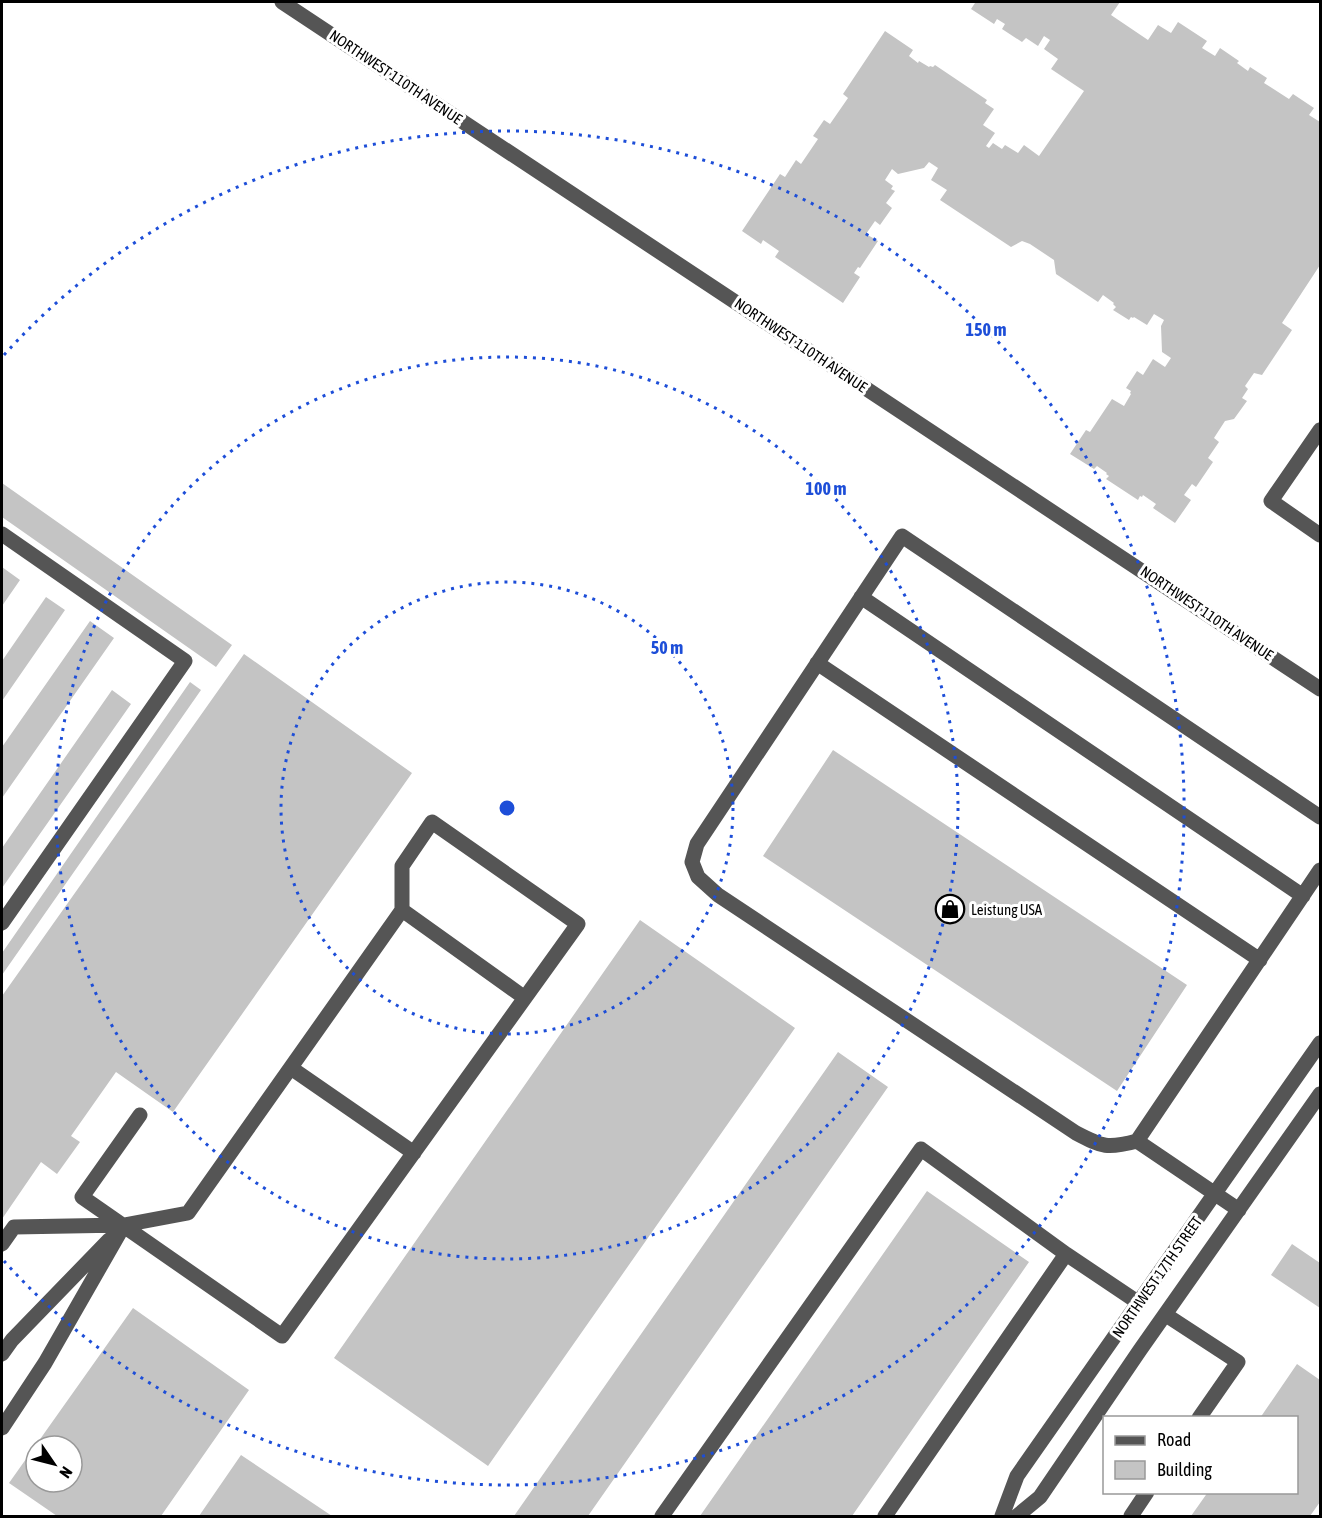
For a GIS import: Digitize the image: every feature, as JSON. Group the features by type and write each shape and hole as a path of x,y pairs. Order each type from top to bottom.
{"street":[{"name":"NORTHWEST 110TH AVENUE","path":"282,2 1320,689"},
{"path":"1320,430 1271,501 1320,535"},
{"path":"2,534 185,661 2,923"},
{"path":"1320,817 902,536 697,844 692,862 698,878 718,895 1076,1133 1099,1145 1118,1146 1137,1141 1320,870"},
{"path":"861,597 1303,896"},
{"path":"817,663 1260,960"},
{"path":"2,1244 14,1227 124,1225 188,1213 402,910 402,866 432,822 578,924 282,1336 124,1225 82,1197 140,1115"},
{"path":"402,910 525,998"},
{"name":"NORTHWEST 17TH STREET","path":"1002,1516 1017,1476 1320,1043"},
{"path":"291,1068 414,1153"},
{"name":"NORTHWEST 17TH STREET","path":"1017,1516 1040,1497 1320,1094"},
{"path":"1137,1141 1239,1210"},
{"path":"662,1516 921,1149 1066,1254 1139,1303"},
{"path":"2,1354 7,1337 124,1225"},
{"path":"2,1428 45,1363 124,1225"},
{"path":"885,1516 1066,1254"},
{"path":"1166,1315 1238,1362 1200,1416"},
{"path":"1131,1516 1146,1494"}],"building":[{"path":"973,2 1120,2 1111,15 1148,40 1158,25 1171,33 1178,22 1207,41 1202,48 1215,56 1220,48 1239,61 1237,63 1248,71 1250,67 1267,78 1264,83 1289,99 1293,94 1314,108 1309,115 1320,122 1320,265 1282,323 1292,330 1262,375 1254,373 1245,386 1248,389 1242,398 1247,401 1234,419 1225,421 1214,438 1219,442 1208,458 1213,462 1196,487 1192,484 1184,495 1191,500 1175,523 1153,508 1156,504 1143,495 1138,500 1106,479 1109,476 1107,473 1097,466 1094,469 1070,454 1086,430 1090,432 1112,399 1124,406 1131,394 1131,391 1126,388 1137,371 1143,375 1153,359 1165,367 1171,358 1162,352 1161,326 1164,320 1154,314 1147,325 1134,317 1129,320 1113,310 1116,307 1114,303 1103,295 1098,302 1056,274 1054,260 1030,244 1022,241 1011,247 940,200 947,190 931,180 938,168 929,162 924,168 898,174 892,169 885,180 893,186 891,189 895,191 886,203 892,208 880,225 875,221 866,234 878,241 854,273 860,277 843,303 775,257 779,251 763,240 761,244 742,231 780,174 785,177 796,160 801,164 818,139 813,136 824,120 830,124 848,98 843,94 885,31 913,50 909,56 918,63 919,61 929,67 935,65 987,100 985,103 994,109 983,125 995,133 986,146 989,148 993,143 1002,149 1005,145 1018,153 1024,145 1039,156 1084,91 1051,69 1058,59 1044,49 1050,40 1044,36 1038,46 1026,38 1022,42 1002,29 1005,24 997,19 994,24 971,9 975,3"},
{"path":"2,483 232,645 216,667 2,517"},
{"path":"2,567 20,580 2,606"},
{"path":"46,597 65,610 2,701 2,661"},
{"path":"90,621 114,638 2,798 2,747"},
{"path":"244,654 412,773 173,1112 116,1072 71,1136 80,1142 57,1174 41,1162 2,1219 2,996"},
{"path":"190,682 201,690 2,975 2,953"},
{"path":"112,690 131,704 2,888 2,848"},
{"path":"833,750 1187,985 1117,1091 763,856"},
{"path":"640,920 795,1028 488,1466 334,1358"},
{"path":"838,1052 888,1087 588,1516 514,1516"},
{"path":"927,1191 1029,1262 852,1516 700,1516"},
{"path":"1292,1244 1320,1263 1320,1308 1271,1275"},
{"path":"133,1308 249,1390 161,1516 57,1516 25,1494 84,1494 84,1434 44,1434"},
{"path":"1297,1364 1320,1380 1320,1502 1310,1516 1191,1516 1207,1494 1298,1494 1298,1416 1261,1416"},
{"path":"241,1455 332,1516 199,1516"},
{"path":"24,1462 24,1493 9,1483"}],"place":[{"name":"Leistung USA","path":"950,909"}]}
